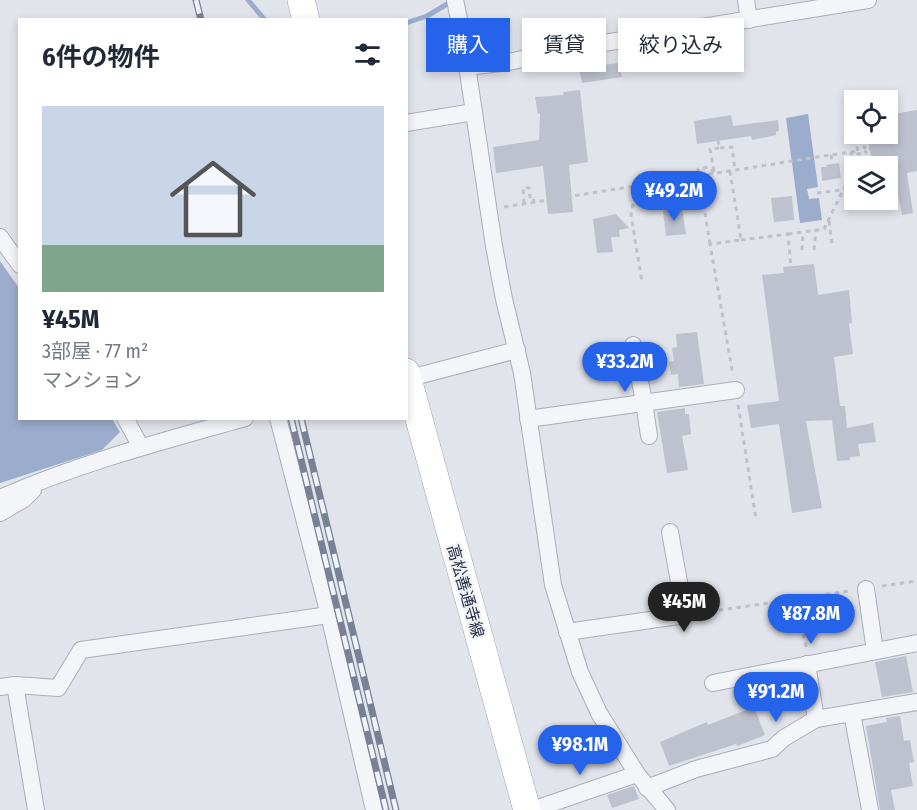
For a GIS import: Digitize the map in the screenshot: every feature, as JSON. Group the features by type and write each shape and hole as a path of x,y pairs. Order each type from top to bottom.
{"main road":[{"path":"301,0 306,18"},
{"name":"高松善通寺線","path":"408,381 527,810"}],"street":[{"path":"455,0 458,18"},
{"path":"746,0 749,20"},
{"path":"510,62 573,48 868,0"},
{"path":"468,72 488,210 504,299 517,350 553,585 580,672 599,712 637,774 668,810"},
{"path":"408,123 474,112"},
{"path":"0,237 18,262"},
{"path":"633,345 649,436"},
{"path":"408,377 517,350"},
{"path":"528,419 736,390"},
{"path":"126,420 141,447"},
{"path":"0,498 42,480 141,447 240,420"},
{"path":"279,420 329,615 374,810"},
{"path":"0,513 24,499 42,480"},
{"path":"567,632 685,615 670,532"},
{"path":"866,589 875,651"},
{"path":"36,810 8,686 58,688 81,650 329,615"},
{"path":"713,683 917,644"},
{"path":"807,664 816,719"},
{"path":"648,788 696,769 772,749 784,738 816,719 917,702"},
{"path":"852,713 870,810"},
{"path":"532,810 637,774"}],"path":[{"path":"718,141 720,148"},
{"path":"714,173 710,149 732,147 735,170"},
{"path":"488,210 831,154 858,151 858,154 866,153 868,149"},
{"path":"710,243 824,229 853,170 851,152"},
{"path":"831,154 833,164"},
{"path":"714,173 709,167 698,169 756,519"},
{"path":"730,171 741,240"},
{"path":"636,186 631,215 642,282"},
{"path":"524,204 523,188 529,188 530,197 533,196 534,202"},
{"path":"817,193 842,190"},
{"path":"828,219 832,244"},
{"path":"814,249 816,230"},
{"path":"802,250 803,232"},
{"path":"788,234 793,290"},
{"path":"685,615 917,581"},
{"path":"794,599 805,638 807,664"}],"water":[{"path":"808,114 818,187 807,189 809,199 819,198 822,220 800,223 786,118"},
{"path":"0,261 18,287 18,420 113,420 120,432 102,450 0,483"}],"building":[{"path":"618,63 618,72 621,72 622,77 582,83 580,72 606,72 606,65"},
{"path":"580,90 588,162 569,165 573,212 548,214 543,166 496,173 493,147 539,140 540,114 538,114 535,97 564,95 563,92"},
{"path":"917,110 917,171 907,173 913,213 902,215 898,195 898,156 871,156 869,144 898,144 898,113"},
{"path":"731,115 733,126 778,120 779,131 776,135 752,140 751,136 697,144 694,121"},
{"path":"839,163 841,178 822,181 821,167"},
{"path":"792,196 794,220 774,222 771,198"},
{"path":"682,208 686,234 666,236 663,211"},
{"path":"616,214 629,228 619,230 620,237 611,237 613,252 597,253 593,219"},
{"path":"814,264 818,295 849,290 852,323 849,324 853,354 834,357 840,406 845,406 847,428 873,423 876,442 858,444 860,456 837,461 832,420 806,421 822,508 792,513 779,424 751,428 747,405 779,401 762,275 784,273 783,267"},
{"path":"697,332 704,384 679,387 678,374 671,375 669,362 674,361 672,348 677,347 676,334"},
{"path":"685,408 685,414 689,414 691,434 682,436 688,470 667,473 657,412"},
{"path":"906,656 913,692 882,697 875,662"},
{"path":"754,707 765,735 737,746 736,744 669,766 660,742 707,722 708,725"},
{"path":"900,716 904,741 910,740 914,762 909,763 913,786 891,790 895,810 880,810 866,726 887,722 886,718"},
{"path":"634,786 639,799 612,808 607,795"}],"waterway":[{"path":"248,0 263,18"},
{"path":"408,22 427,16 449,3"}],"railway":[{"path":"196,0 200,18"},
{"path":"291,420 386,810"},
{"path":"301,420 396,810"}]}
